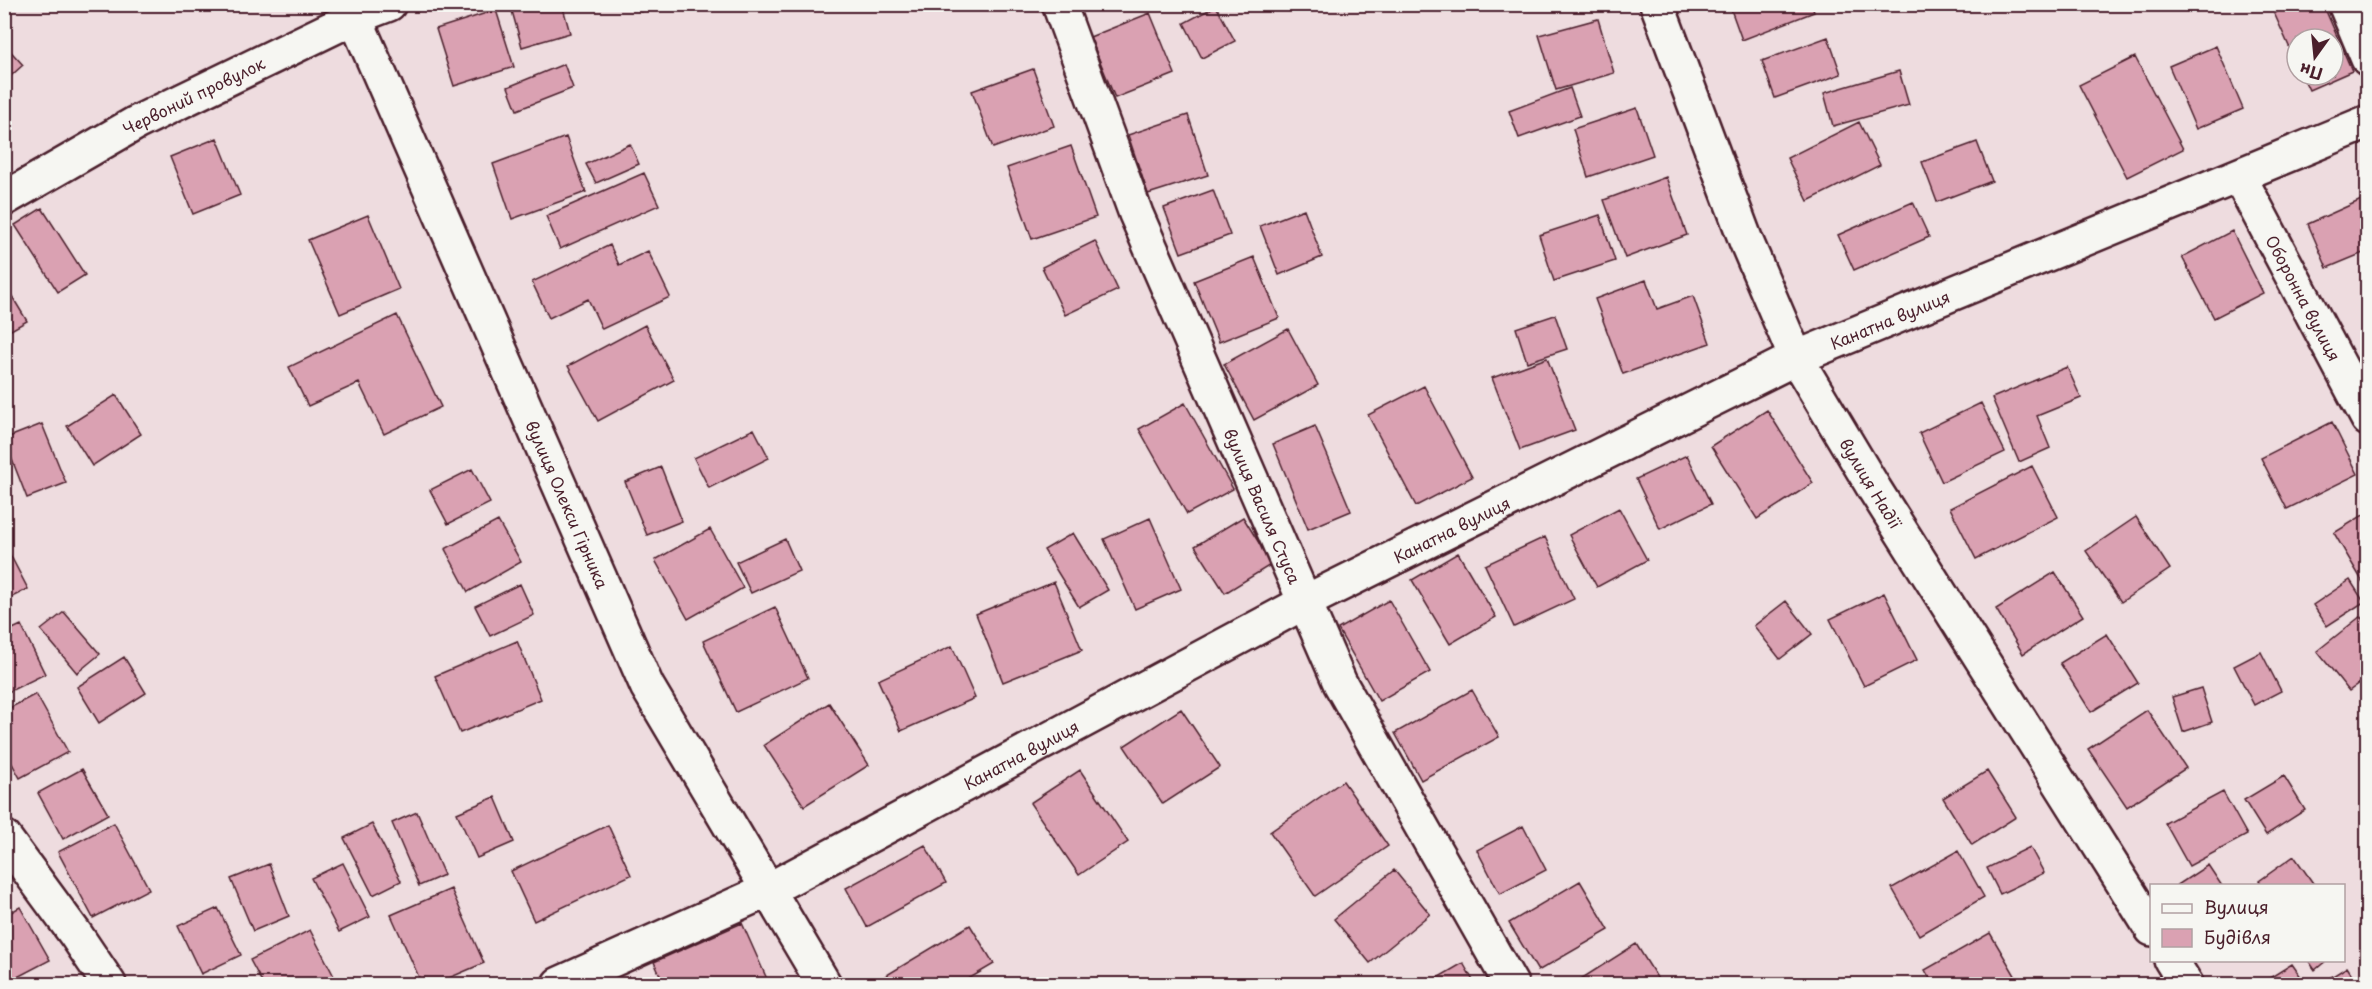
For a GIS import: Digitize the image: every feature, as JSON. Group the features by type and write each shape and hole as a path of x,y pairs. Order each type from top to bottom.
{"street":[{"name":"Червоний провулок","path":"4,199 136,123 352,11 389,4"},
{"name":"вулиця Василя Стуса","path":"1059,4 1136,214 1340,683 1510,984"},
{"name":"вулиця Надії","path":"1657,4 1746,242 1796,358 1875,490 2150,928"},
{"path":"2345,4 2367,59"},
{"name":"вулиця Олекси Гірника","path":"352,11 647,686 824,984"},
{"name":"Канатна вулиця","path":"559,984 768,890 1305,602 1796,358 2367,122"},
{"name":"Оборонна вулиця","path":"2240,176 2367,419"},
{"path":"4,837 109,984"},
{"path":"2172,962 2186,984"}],"building":[{"path":"535,4 562,4 570,33 522,47 512,11"},
{"path":"639,4 662,4 641,12"},
{"path":"1729,4 1811,4 1814,12 1742,40"},
{"path":"2294,4 2323,4 2333,27 2285,27 2285,37 2274,13"},
{"path":"1216,6 1235,41 1202,58 1184,23"},
{"path":"496,10 514,67 454,86 436,29"},
{"path":"1150,13 1175,74 1115,98 1090,37"},
{"path":"1598,19 1614,73 1556,90 1539,35"},
{"path":"1828,37 1841,74 1775,98 1762,61"},
{"path":"4,44 23,65 4,82"},
{"path":"2216,46 2243,109 2196,129 2169,66"},
{"path":"2345,55 2352,71 2345,74"},
{"path":"2135,57 2183,149 2127,177 2079,85"},
{"path":"564,64 573,88 517,110 508,87"},
{"path":"1033,69 1054,126 993,148 972,91"},
{"path":"1899,71 1909,105 1833,126 1824,93"},
{"path":"1570,88 1580,116 1519,138 1509,111"},
{"path":"1637,108 1653,155 1588,177 1573,129"},
{"path":"1188,115 1208,175 1148,194 1128,135"},
{"path":"1859,122 1880,165 1808,201 1787,158"},
{"path":"566,137 586,192 512,219 493,164"},
{"path":"217,138 240,195 193,214 170,157"},
{"path":"1977,142 1992,181 1937,202 1922,162"},
{"path":"630,144 639,164 596,183 586,164"},
{"path":"1071,146 1096,217 1032,239 1007,168"},
{"path":"644,173 659,205 560,249 546,216"},
{"path":"1666,177 1687,235 1625,258 1604,200"},
{"path":"1213,190 1230,235 1181,253 1164,208"},
{"path":"2368,197 2368,251 2327,268 2308,224"},
{"path":"1913,202 1929,237 1854,270 1838,235"},
{"path":"42,208 85,275 58,292 15,225"},
{"path":"1304,209 1322,257 1279,275 1260,226"},
{"path":"368,215 399,289 340,314 308,240"},
{"path":"1600,215 1615,261 1554,281 1539,235"},
{"path":"2232,231 2263,293 2214,318 2182,257"},
{"path":"1095,241 1118,290 1065,315 1042,267"},
{"path":"610,245 619,265 648,251 670,297 602,329 588,299 549,318 532,282"},
{"path":"1254,257 1279,318 1219,342 1194,281"},
{"path":"1646,280 1657,309 1693,296 1710,343 1623,374 1595,299"},
{"path":"4,283 27,321 4,334"},
{"path":"397,315 441,407 384,434 359,383 308,406 289,367"},
{"path":"1555,315 1567,349 1527,362 1516,328"},
{"path":"645,325 674,380 598,421 568,366"},
{"path":"1288,329 1318,385 1254,420 1224,364"},
{"path":"2368,336 2368,358 2359,340"},
{"path":"1547,358 1575,430 1520,450 1492,378"},
{"path":"2067,367 2081,398 2037,416 2050,448 2019,462 1992,398"},
{"path":"1424,386 1472,477 1416,506 1368,415"},
{"path":"116,395 141,434 92,466 67,426"},
{"path":"1185,403 1233,489 1187,514 1139,429"},
{"path":"1981,403 2005,452 1942,482 1919,433"},
{"path":"1767,410 1813,483 1757,519 1711,446"},
{"path":"2332,422 2358,474 2287,509 2261,458"},
{"path":"42,424 66,483 27,498 4,439"},
{"path":"1315,426 1351,511 1308,529 1273,444"},
{"path":"754,429 769,458 709,488 694,458"},
{"path":"1687,455 1711,504 1660,529 1636,479"},
{"path":"2032,466 2058,517 1976,559 1950,508"},
{"path":"661,467 682,521 647,535 625,482"},
{"path":"472,469 490,503 448,524 430,490"},
{"path":"1619,508 1647,560 1597,587 1569,535"},
{"path":"2368,512 2368,582 2364,584 2334,533"},
{"path":"1243,517 1272,564 1225,593 1195,546"},
{"path":"2136,517 2170,569 2121,602 2086,551"},
{"path":"1150,518 1181,589 1135,609 1104,539"},
{"path":"498,521 521,562 468,592 445,549"},
{"path":"710,529 743,588 688,619 655,560"},
{"path":"1073,533 1108,590 1079,607 1044,550"},
{"path":"1545,537 1574,599 1514,627 1485,565"},
{"path":"785,539 799,571 751,593 736,562"},
{"path":"4,543 28,589 4,601"},
{"path":"1458,553 1496,617 1450,644 1412,580"},
{"path":"2055,572 2083,616 2023,654 1996,609"},
{"path":"2350,580 2364,602 2327,626 2313,605"},
{"path":"1054,582 1082,650 1003,682 976,614"},
{"path":"520,584 534,615 490,636 475,606"},
{"path":"1884,593 1917,660 1864,686 1830,619"},
{"path":"1389,600 1430,672 1379,701 1338,629"},
{"path":"1786,601 1812,634 1780,659 1754,626"},
{"path":"775,607 808,678 736,712 703,641"},
{"path":"64,612 100,654 77,673 41,630"},
{"path":"2361,616 2368,625 2368,677 2349,691 2317,651"},
{"path":"21,625 45,674 4,694 4,633"},
{"path":"2107,634 2138,683 2091,712 2060,663"},
{"path":"517,641 541,699 460,733 435,676"},
{"path":"952,646 975,698 901,731 878,680"},
{"path":"2261,652 2281,691 2254,705 2234,666"},
{"path":"124,657 146,693 99,723 77,687"},
{"path":"2201,688 2212,722 2183,732 2172,697"},
{"path":"1472,690 1499,737 1421,780 1395,733"},
{"path":"36,694 68,752 20,778 4,749 4,711"},
{"path":"829,703 869,765 804,806 764,745"},
{"path":"1181,709 1220,767 1163,804 1124,746"},
{"path":"2147,710 2186,768 2127,807 2088,749"},
{"path":"82,769 108,814 63,839 38,793"},
{"path":"1080,770 1128,842 1079,875 1030,803"},
{"path":"1987,771 2016,817 1972,845 1943,798"},
{"path":"2284,776 2305,810 2266,835 2244,800"},
{"path":"1343,781 1388,846 1315,896 1270,832"},
{"path":"2223,792 2247,835 2189,866 2165,823"},
{"path":"495,797 514,842 477,858 457,813"},
{"path":"417,812 444,875 419,886 392,823"},
{"path":"114,823 149,889 93,918 58,852"},
{"path":"372,824 401,881 373,895 344,838"},
{"path":"608,825 631,875 534,921 511,871"},
{"path":"1523,826 1546,870 1500,894 1477,850"},
{"path":"925,845 946,883 867,927 846,888"},
{"path":"2030,847 2044,873 2000,894 1987,868"},
{"path":"1958,851 1984,897 1919,935 1892,888"},
{"path":"2294,856 2314,884 2261,884 2259,881"},
{"path":"343,863 370,917 339,932 311,878"},
{"path":"269,864 289,916 253,931 231,879"},
{"path":"2208,865 2221,884 2179,884"},
{"path":"1394,870 1430,914 1370,963 1334,919"},
{"path":"1580,881 1609,930 1538,971 1509,923"},
{"path":"451,889 484,963 435,984 422,984 391,915"},
{"path":"20,907 50,960 4,984 4,916"},
{"path":"218,908 241,955 201,974 178,926"},
{"path":"742,923 767,979 754,984 664,984 654,962"},
{"path":"970,925 994,964 960,984 879,984 877,981"},
{"path":"310,930 338,984 263,984 250,960"},
{"path":"1990,933 2020,984 1933,984 1925,970"},
{"path":"1636,944 1661,984 1573,984"},
{"path":"2309,962 2325,962 2315,970"},
{"path":"1463,963 1475,984 1427,984"},
{"path":"2292,964 2306,984 2260,984"},
{"path":"2347,967 2358,984 2320,984"},
{"path":"2119,979 2123,984 2110,984"}]}
